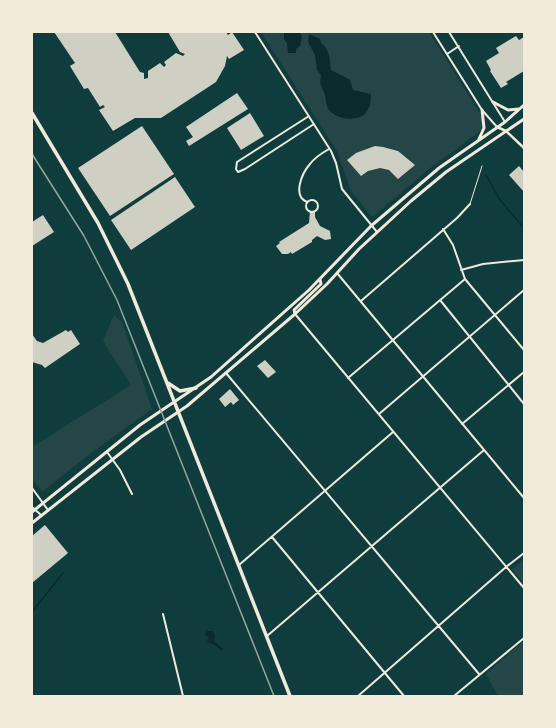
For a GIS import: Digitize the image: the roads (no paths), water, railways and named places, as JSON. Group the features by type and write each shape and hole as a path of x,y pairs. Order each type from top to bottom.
{"main road":[{"path":"493,102 508,110 519,110"},
{"path":"33,510 107,451 174,402 196,388 320,279 371,226 439,168 505,122 524,105"},
{"path":"478,140 484,128 482,110"},
{"path":"32,113 84,198 114,252 130,288 290,696"},
{"path":"32,522 112,459 178,412 226,373 295,314 377,232 446,172 524,119"},
{"path":"295,314 294,310 321,284 320,279"},
{"path":"168,383 180,391 196,388"}],"street":[{"path":"255,32 330,149 336,163 342,189 377,232"},
{"path":"433,32 482,110 497,127 506,131 524,148"},
{"path":"449,32 505,122 506,131"},
{"path":"447,54 458,46"},
{"path":"309,116 237,162 236,169 238,172 314,124"},
{"path":"307,202 302,200 299,193 302,176 312,161 330,149"},
{"path":"312,199 316,200 319,206 318,210 314,212 310,211 306,207 307,202 312,199"},
{"path":"361,301 470,204"},
{"path":"443,229 453,245 465,279 524,350"},
{"path":"461,270 483,264 524,260"},
{"path":"337,273 524,498"},
{"path":"348,378 465,279"},
{"path":"379,414 524,290"},
{"path":"440,300 524,404"},
{"path":"295,314 524,588"},
{"path":"462,424 524,372"},
{"path":"226,373 479,674"},
{"path":"238,566 393,432"},
{"path":"266,637 484,450"},
{"path":"107,451 127,483 132,494"},
{"path":"32,488 48,510"},
{"path":"33,510 41,515"},
{"path":"272,536 404,696"},
{"path":"358,696 524,553"},
{"path":"163,614 183,696"},
{"path":"454,696 524,638"}],"lane":[{"path":"470,204 482,166"}],"waterway":[{"path":"486,175 500,200 524,228"},
{"path":"32,612 63,573"}],"railway":[{"path":"32,154 84,236 117,300 274,696"}]}
